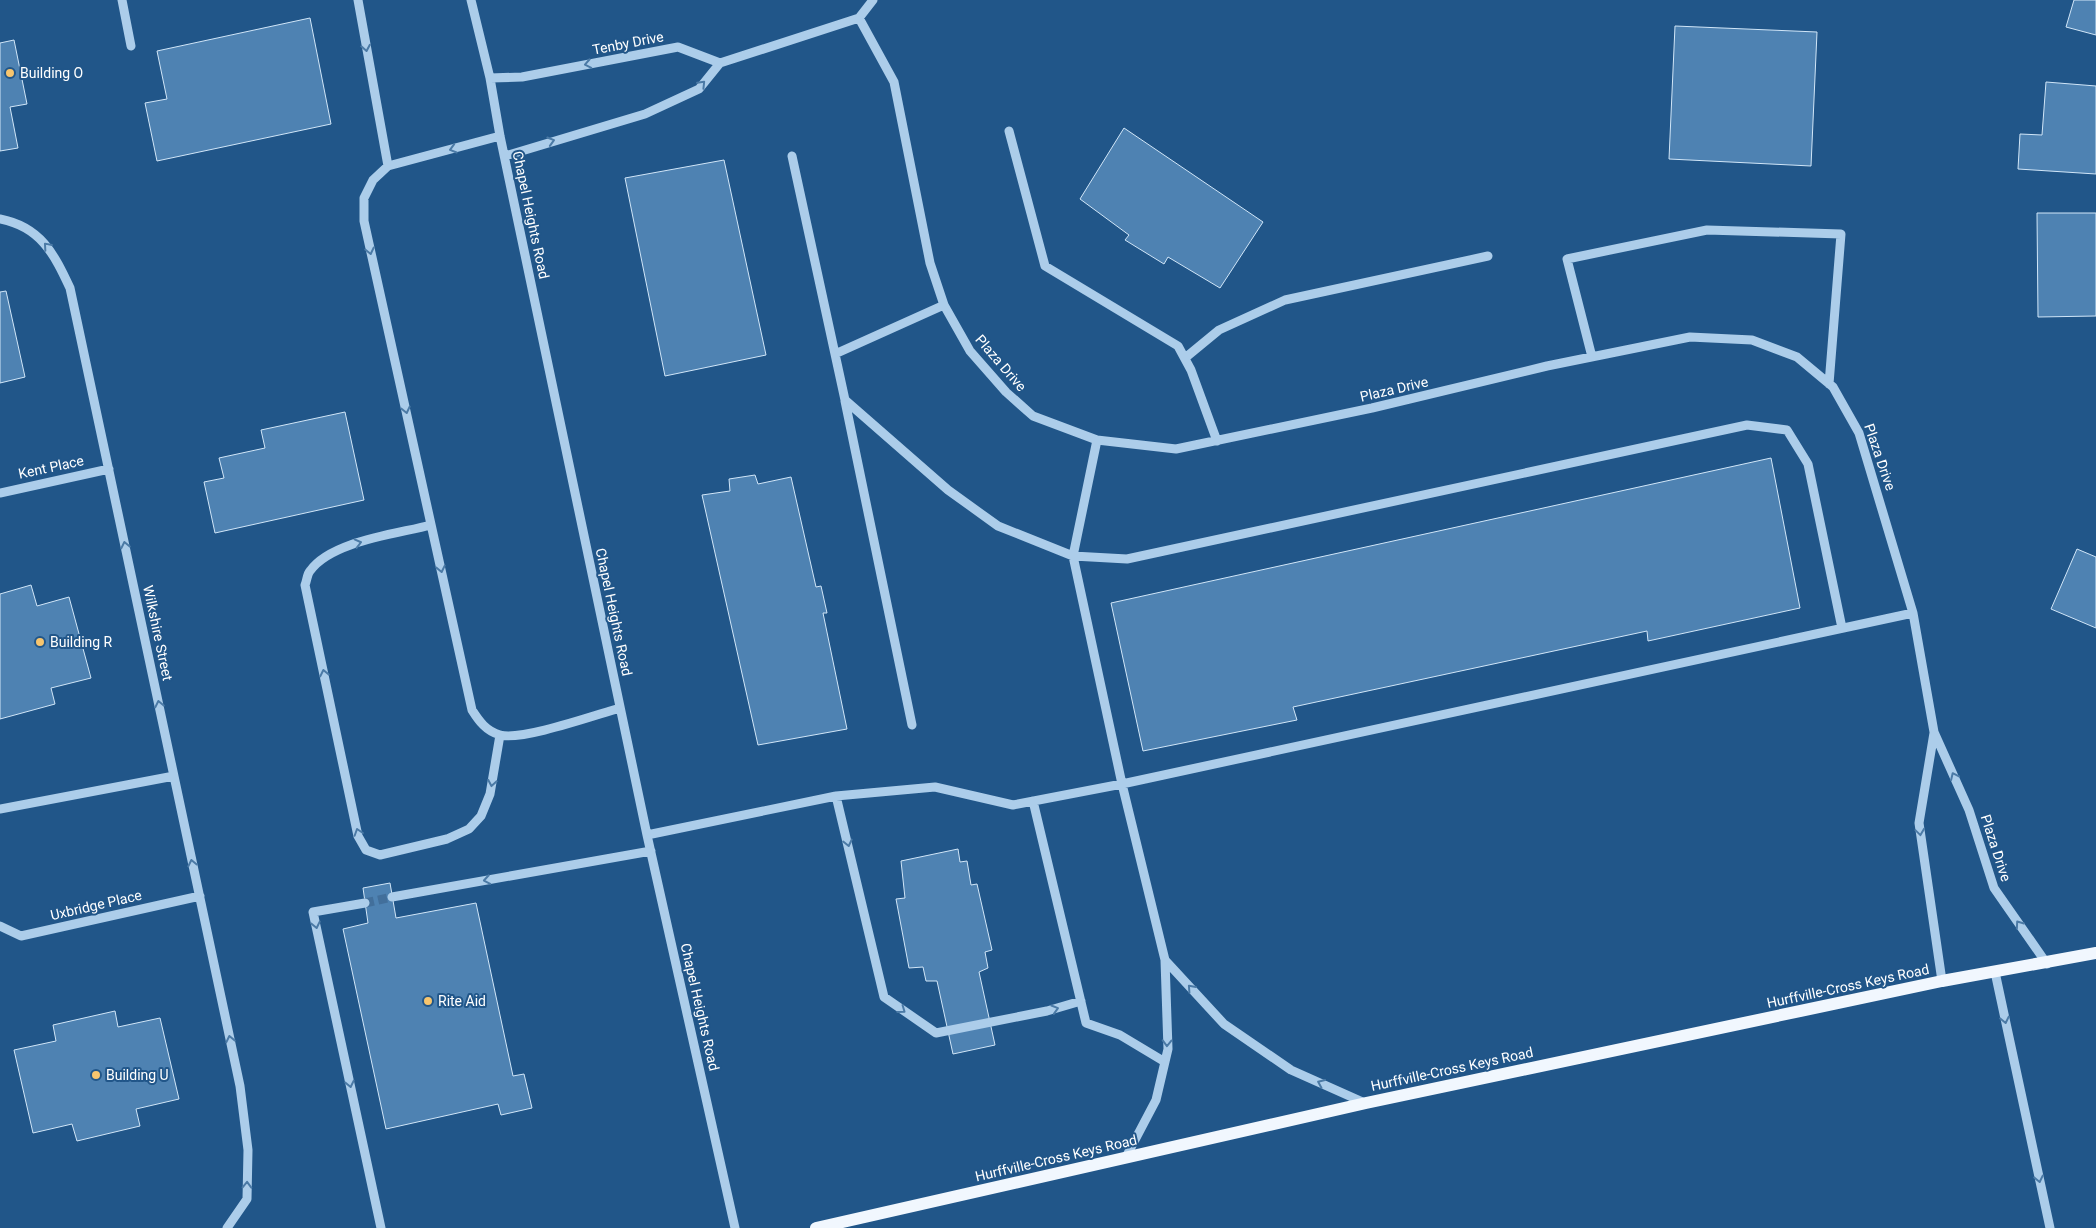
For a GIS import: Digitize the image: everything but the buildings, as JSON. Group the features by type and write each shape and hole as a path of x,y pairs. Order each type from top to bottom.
{"main road":[{"name":"Hurffville-Cross Keys Road","path":"816,1228 1366,1103 1942,981 2096,954"}],"street":[{"path":"122,0 131,46"},
{"path":"358,0 388,166"},
{"name":"Chapel Heights Road","path":"471,0 490,78 500,136 647,835 734,1228"},
{"path":"505,156 645,114 699,89 720,63 859,18 873,0"},
{"name":"Plaza Drive","path":"859,18 894,82 930,263 944,305 970,351 1006,392 1034,416 1097,440 1176,449 1372,408 1547,366 1690,337 1752,340 1797,358 1829,384 1859,433 1913,613 1934,732 1969,810 1994,888 2047,964"},
{"name":"Tenby Drive","path":"490,78 522,77 678,47 720,63"},
{"path":"1009,131 1045,266 1178,346 1191,370 1217,441"},
{"path":"500,136 388,166 373,180 364,198 364,221 472,710 481,725 500,735 526,734 620,708"},
{"path":"792,156 845,400 912,725"},
{"name":"Wilkshire Street","path":"0,219 34,232 56,256 70,288 240,1086 248,1150 247,1199 227,1228"},
{"path":"1592,357 1567,259 1707,230 1841,234 1829,384"},
{"path":"1185,358 1220,330 1285,300 1488,256"},
{"path":"835,354 944,305"},
{"path":"845,400 948,490 998,526 1073,556 1127,559 1747,425 1787,430 1808,464 1842,628"},
{"path":"1097,440 1073,556 1122,784 1165,960 1168,1049 1156,1100 1126,1157"},
{"name":"Kent Place","path":"0,493 109,469"},
{"path":"431,525 340,547 324,557 309,572 306,585 358,836 366,850 380,855 447,839 469,829 481,816 490,794 500,735"},
{"path":"647,835 836,796 935,787 1013,804 1033,801 1122,784 1913,613"},
{"name":"Plaza Drive","path":"1934,732 1919,823 1942,981"},
{"path":"0,809 174,776"},
{"path":"836,796 884,997 936,1033 1047,1011 1080,1001"},
{"path":"1033,801 1086,1023 1120,1035 1165,1062"},
{"path":"392,897 651,852"},
{"name":"Uxbridge Place","path":"0,926 21,936 200,896"},
{"path":"365,903 313,912 381,1228"},
{"path":"1165,960 1224,1024 1291,1070 1366,1103"},
{"path":"1995,972 2050,1228"}],"tunnel":[{"path":"365,903 392,897"}],"place":[{"name":"Building O","path":"10,73"},
{"name":"Building R","path":"40,642"},
{"name":"Rite Aid","path":"428,1001"},
{"name":"Building U","path":"96,1075"}]}
